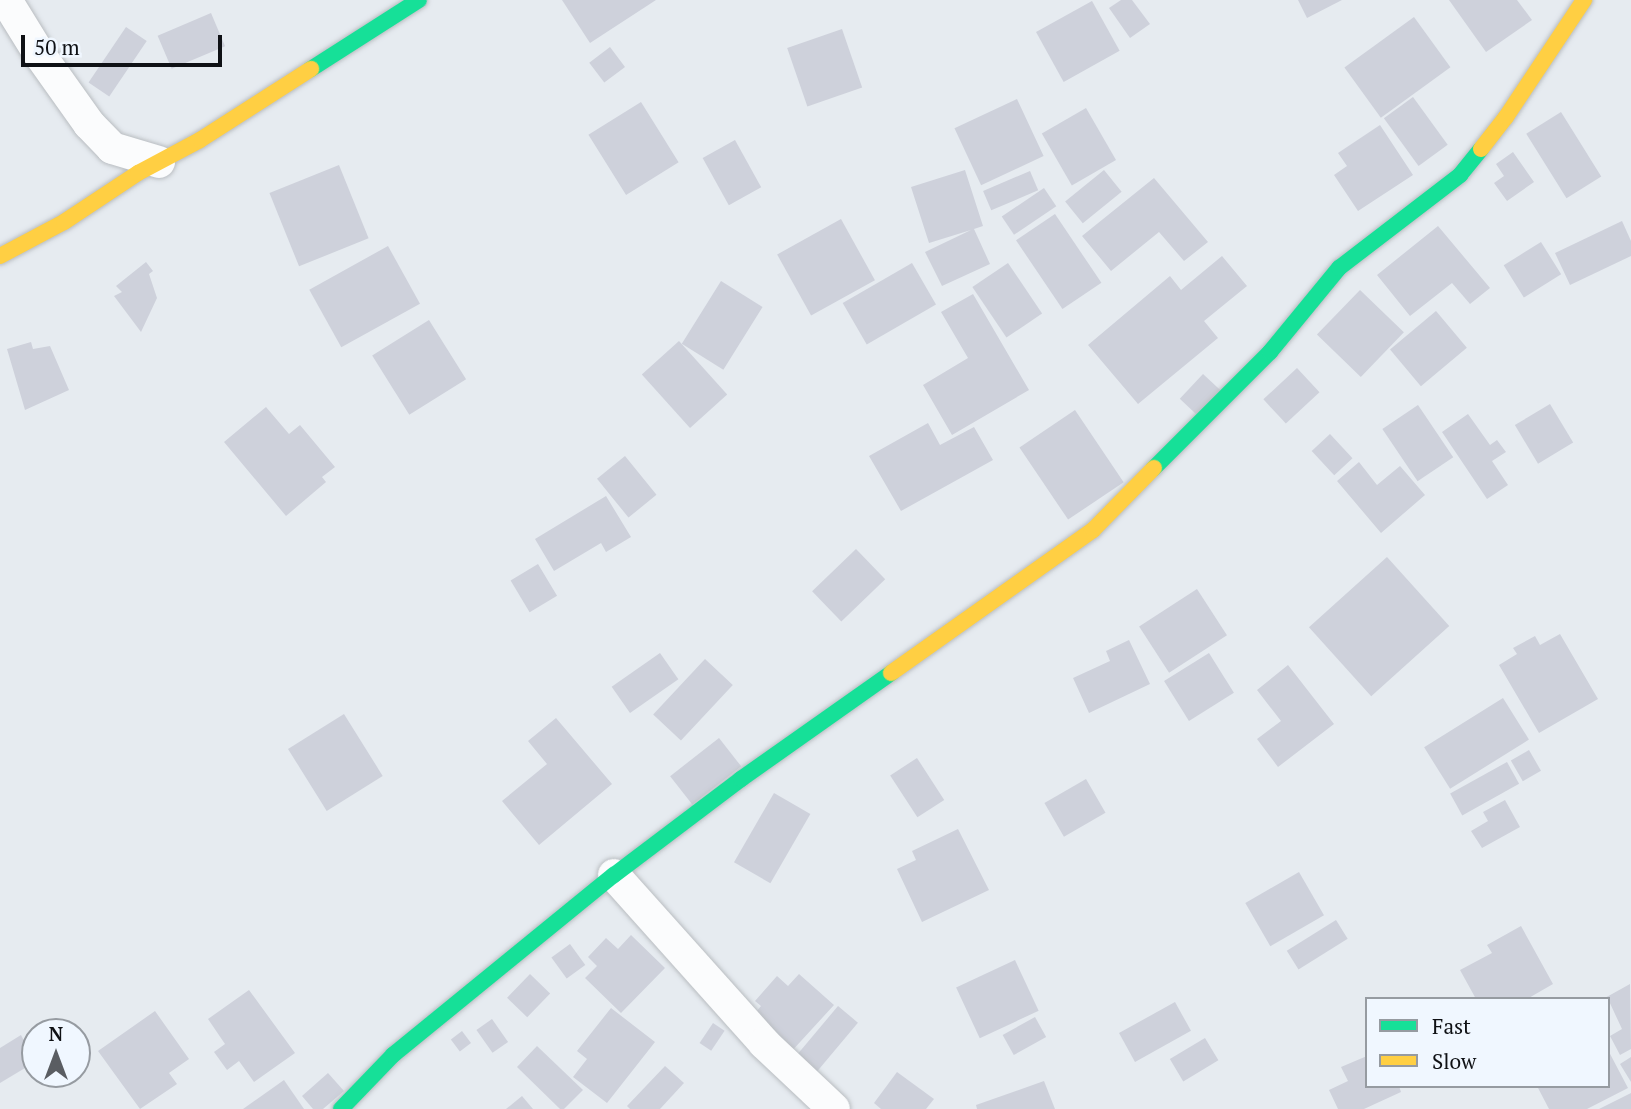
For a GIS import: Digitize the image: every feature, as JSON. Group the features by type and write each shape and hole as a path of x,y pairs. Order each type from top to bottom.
{"street":[{"path":"6,0 40,55 89,124 112,148 159,162"},
{"path":"0,256 64,222 159,162 200,140 419,0"},
{"path":"341,1109 393,1055 614,875 741,779 1093,530 1270,352 1339,268 1460,174 1506,117 1584,0"},
{"path":"614,875 756,1035 834,1109"}],"building":[{"path":"562,0 656,0 590,43"},
{"path":"1121,0 1132,0 1150,24 1130,38 1109,8"},
{"path":"1298,0 1342,0 1307,18"},
{"path":"1449,0 1517,0 1532,20 1486,52"},
{"path":"1092,1 1120,51 1064,82 1036,32"},
{"path":"211,13 225,46 172,69 158,36"},
{"path":"1414,17 1450,67 1381,118 1344,68"},
{"path":"126,27 147,41 109,97 89,83"},
{"path":"842,29 862,88 807,107 787,48"},
{"path":"610,47 625,67 604,83 589,63"},
{"path":"1413,97 1448,145 1419,166 1384,118"},
{"path":"1017,99 1044,156 981,185 954,128"},
{"path":"641,102 679,162 626,195 588,135"},
{"path":"1086,108 1116,160 1072,185 1042,134"},
{"path":"1561,112 1601,176 1567,198 1526,134"},
{"path":"1380,125 1413,175 1358,211 1334,175 1347,166 1338,153"},
{"path":"735,140 761,187 729,205 703,158"},
{"path":"1513,152 1534,182 1507,201 1494,183 1504,176 1496,164"},
{"path":"339,165 369,238 299,266 269,193"},
{"path":"965,170 983,226 974,229 990,264 942,286 925,252 971,230 929,243 911,187"},
{"path":"1104,170 1122,192 1083,223 1065,201"},
{"path":"1030,171 1038,190 991,210 983,191"},
{"path":"1154,178 1208,242 1184,261 1159,232 1111,271 1082,236"},
{"path":"1044,188 1056,206 1014,235 1002,217"},
{"path":"1055,214 1101,283 1062,309 1016,240"},
{"path":"841,219 875,280 811,316 777,254"},
{"path":"1622,221 1631,241 1631,256 1570,285 1555,253"},
{"path":"1438,226 1490,288 1470,304 1452,283 1410,316 1377,275"},
{"path":"1541,242 1561,274 1524,298 1504,265"},
{"path":"388,246 420,304 341,347 309,290"},
{"path":"1222,256 1247,286 1204,321 1218,338 1138,404 1088,345 1170,276 1181,290"},
{"path":"146,262 153,271 149,274 157,298 141,332 114,296 122,292 116,286"},
{"path":"912,263 936,305 867,345 843,303"},
{"path":"1008,263 1042,314 1006,338 972,287"},
{"path":"721,281 763,307 723,370 682,344"},
{"path":"1360,290 1404,332 1361,377 1317,335"},
{"path":"973,294 1029,390 952,435 923,385 968,358 941,312"},
{"path":"1436,311 1467,348 1421,386 1390,350"},
{"path":"429,320 466,379 409,415 372,356"},
{"path":"679,341 727,395 690,428 642,374"},
{"path":"31,342 33,349 50,346 69,390 25,410 7,349"},
{"path":"1297,368 1320,392 1286,424 1263,399"},
{"path":"1203,374 1221,391 1198,416 1180,399"},
{"path":"1550,404 1573,443 1538,464 1515,425"},
{"path":"1418,405 1453,457 1418,481 1382,429"},
{"path":"266,407 289,434 300,425 335,467 322,477 326,482 286,516 224,442"},
{"path":"1075,410 1124,482 1068,520 1019,447"},
{"path":"1468,414 1490,445 1497,440 1506,452 1492,461 1508,485 1487,499 1442,432"},
{"path":"928,423 940,445 974,427 993,460 901,511 869,456"},
{"path":"1330,434 1353,458 1334,475 1312,451"},
{"path":"625,456 656,495 628,518 597,479"},
{"path":"1359,462 1377,485 1400,466 1425,495 1381,533 1337,481"},
{"path":"606,496 631,537 606,552 601,543 554,571 535,539"},
{"path":"856,549 885,579 841,622 812,591"},
{"path":"1387,557 1449,626 1371,696 1309,627"},
{"path":"538,564 557,596 530,612 511,580"},
{"path":"1197,589 1227,635 1169,673 1139,627"},
{"path":"1560,634 1598,699 1539,733 1499,665 1517,654 1513,648 1535,636 1540,645"},
{"path":"1129,640 1150,684 1089,713 1073,678 1110,661 1106,651"},
{"path":"660,653 678,679 630,713 612,687"},
{"path":"1209,653 1234,693 1189,721 1164,681"},
{"path":"705,659 733,685 681,740 653,715"},
{"path":"1288,665 1334,724 1278,767 1257,739 1281,721 1257,690"},
{"path":"1503,698 1529,740 1450,789 1424,747"},
{"path":"344,714 383,776 327,811 288,749"},
{"path":"556,718 612,784 539,845 502,801 547,764 528,741"},
{"path":"719,738 741,766 692,805 670,776"},
{"path":"1529,750 1541,771 1523,781 1511,760"},
{"path":"917,758 944,800 917,817 890,775"},
{"path":"1507,762 1519,784 1462,815 1450,794"},
{"path":"1086,779 1106,813 1064,837 1044,803"},
{"path":"774,793 810,814 770,883 734,862"},
{"path":"1505,800 1520,827 1482,848 1471,831 1488,821 1483,812"},
{"path":"958,829 989,890 922,922 897,869 916,860 912,851"},
{"path":"1299,872 1324,915 1270,946 1245,903"},
{"path":"1336,920 1348,939 1298,969 1287,951"},
{"path":"1521,926 1553,984 1530,997 1475,997 1460,970 1492,953 1487,945"},
{"path":"631,935 665,968 621,1013 585,978 597,966 588,957 606,938 618,949"},
{"path":"570,944 585,965 567,979 551,958"},
{"path":"1015,960 1039,1011 980,1038 956,987"},
{"path":"530,974 550,993 527,1017 507,998"},
{"path":"799,974 834,1005 790,1053 754,1021 760,1014 757,1011 761,1006 755,1001 777,976 788,986"},
{"path":"1630,984 1631,1049 1620,1055 1610,1036 1622,1029 1610,1003 1610,997 1607,997"},
{"path":"249,990 295,1053 254,1082 239,1061 227,1070 214,1052 225,1044 208,1019"},
{"path":"1175,1002 1191,1031 1135,1062 1119,1033"},
{"path":"838,1006 858,1023 809,1081 789,1064"},
{"path":"611,1008 655,1042 607,1103 573,1077 587,1059 577,1051"},
{"path":"155,1011 189,1059 169,1073 177,1084 140,1109 98,1051"},
{"path":"1035,1017 1046,1037 1014,1055 1003,1035"},
{"path":"492,1019 508,1042 492,1053 476,1030"},
{"path":"713,1023 725,1031 711,1051 700,1043"},
{"path":"462,1031 471,1043 460,1051 451,1039"},
{"path":"21,1035 21,1070 0,1083 0,1048"},
{"path":"1205,1038 1218,1060 1183,1081 1170,1059"},
{"path":"537,1046 583,1090 564,1109 560,1109 517,1067"},
{"path":"1610,1054 1628,1088 1587,1109 1549,1109 1538,1088 1610,1088"},
{"path":"1365,1057 1365,1088 1400,1088 1401,1092 1364,1109 1338,1109 1329,1090 1348,1081 1341,1067"},
{"path":"1631,1057 1631,1082 1620,1064"},
{"path":"665,1066 684,1083 660,1109 630,1109 627,1106"},
{"path":"897,1072 934,1099 926,1109 881,1109 874,1103"},
{"path":"328,1073 344,1091 323,1109 313,1109 302,1096"},
{"path":"284,1080 304,1109 243,1109"},
{"path":"1044,1081 1055,1109 977,1109 976,1105"},
{"path":"1631,1093 1631,1109 1599,1109"},
{"path":"522,1096 533,1109 506,1109"}],"traffic: fast":[{"path":"311,69 419,0"},
{"path":"1154,468 1270,352 1339,268 1460,175 1481,149"},
{"path":"341,1109 393,1055 614,875 741,779 891,673"}],"traffic: slow":[{"path":"1481,149 1506,117 1584,0"},
{"path":"0,256 64,222 138,173 200,140 311,69"},
{"path":"891,673 1093,530 1154,468"}]}
